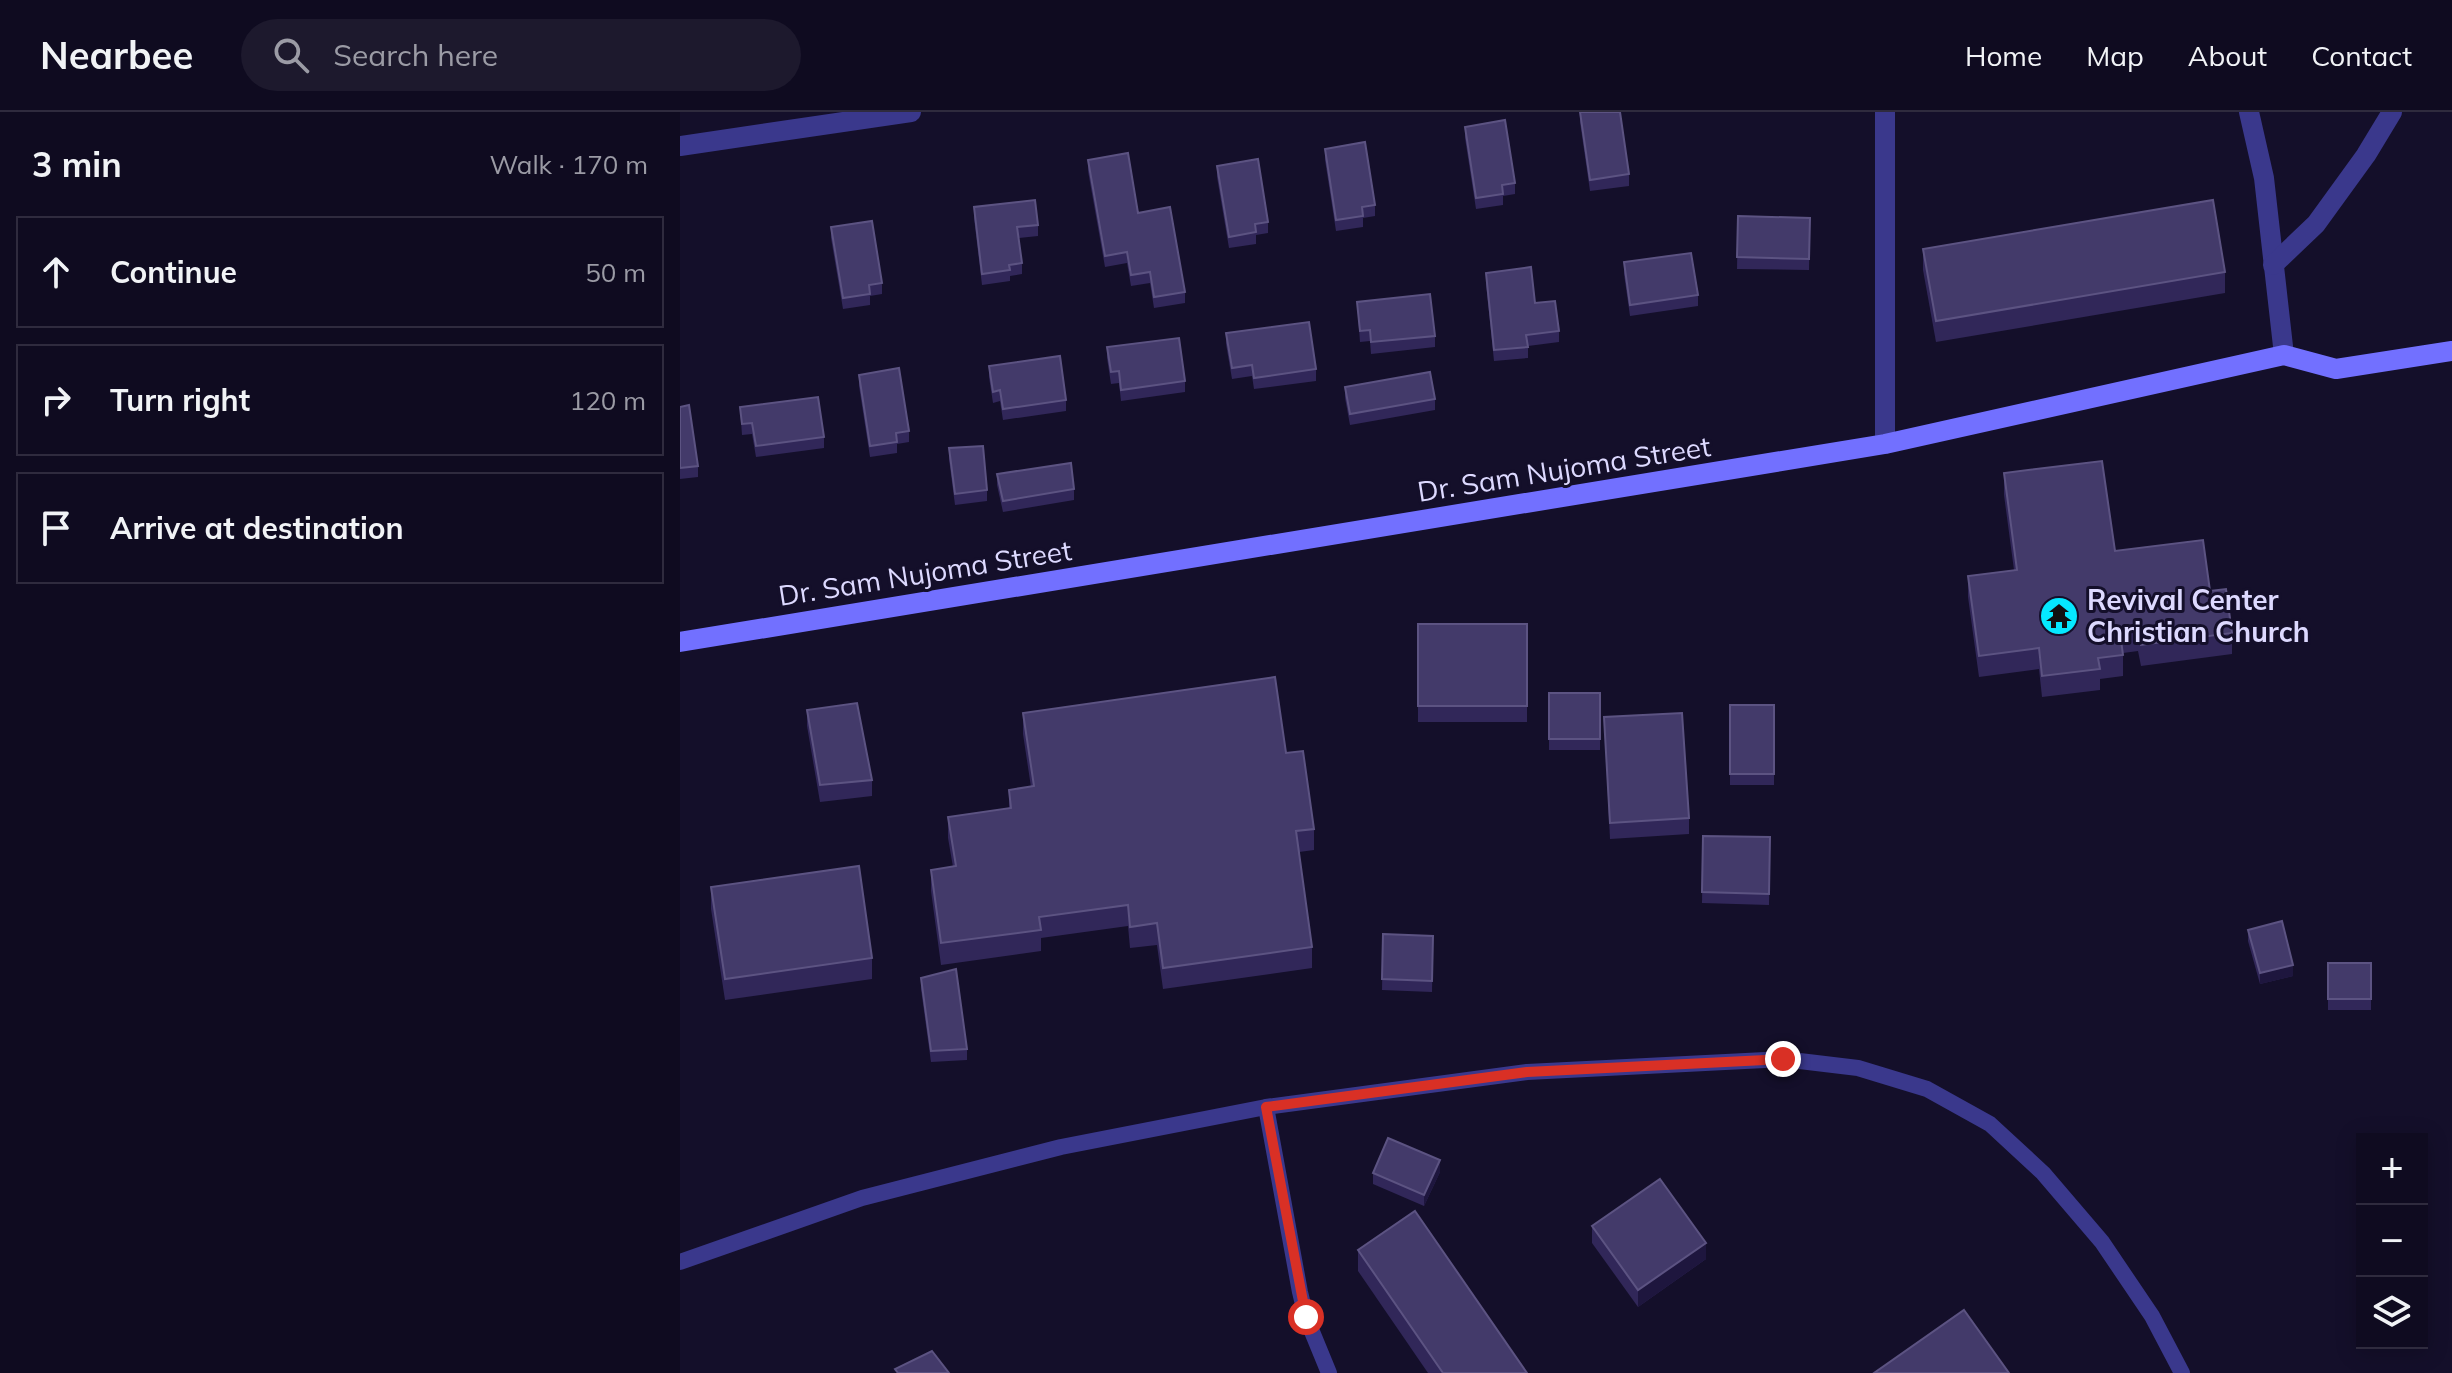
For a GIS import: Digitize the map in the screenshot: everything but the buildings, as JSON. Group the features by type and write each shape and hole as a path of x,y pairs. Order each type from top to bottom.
{"street":[{"path":"680,146 911,112"},
{"path":"1885,112 1885,444"},
{"path":"2249,112 2264,178 2284,355"},
{"path":"2273,265 2316,224 2366,155 2392,112"},
{"name":"Dr. Sam Nujoma Street","path":"680,642 1885,444 2284,355 2336,369 2452,351"}],"lane":[{"path":"680,1262 862,1198 1061,1147 1266,1107 1527,1072 1783,1059 1872,1072 1927,1089 1990,1124 2043,1173 2102,1242 2152,1316 2182,1373"},
{"path":"1266,1107 1300,1292 1329,1373"}],"place":[{"name":"Revival Center Christian Church","path":"2059,616"}],"route":[{"path":"1306,1317 1266,1107 1527,1072 1783,1059"}]}
